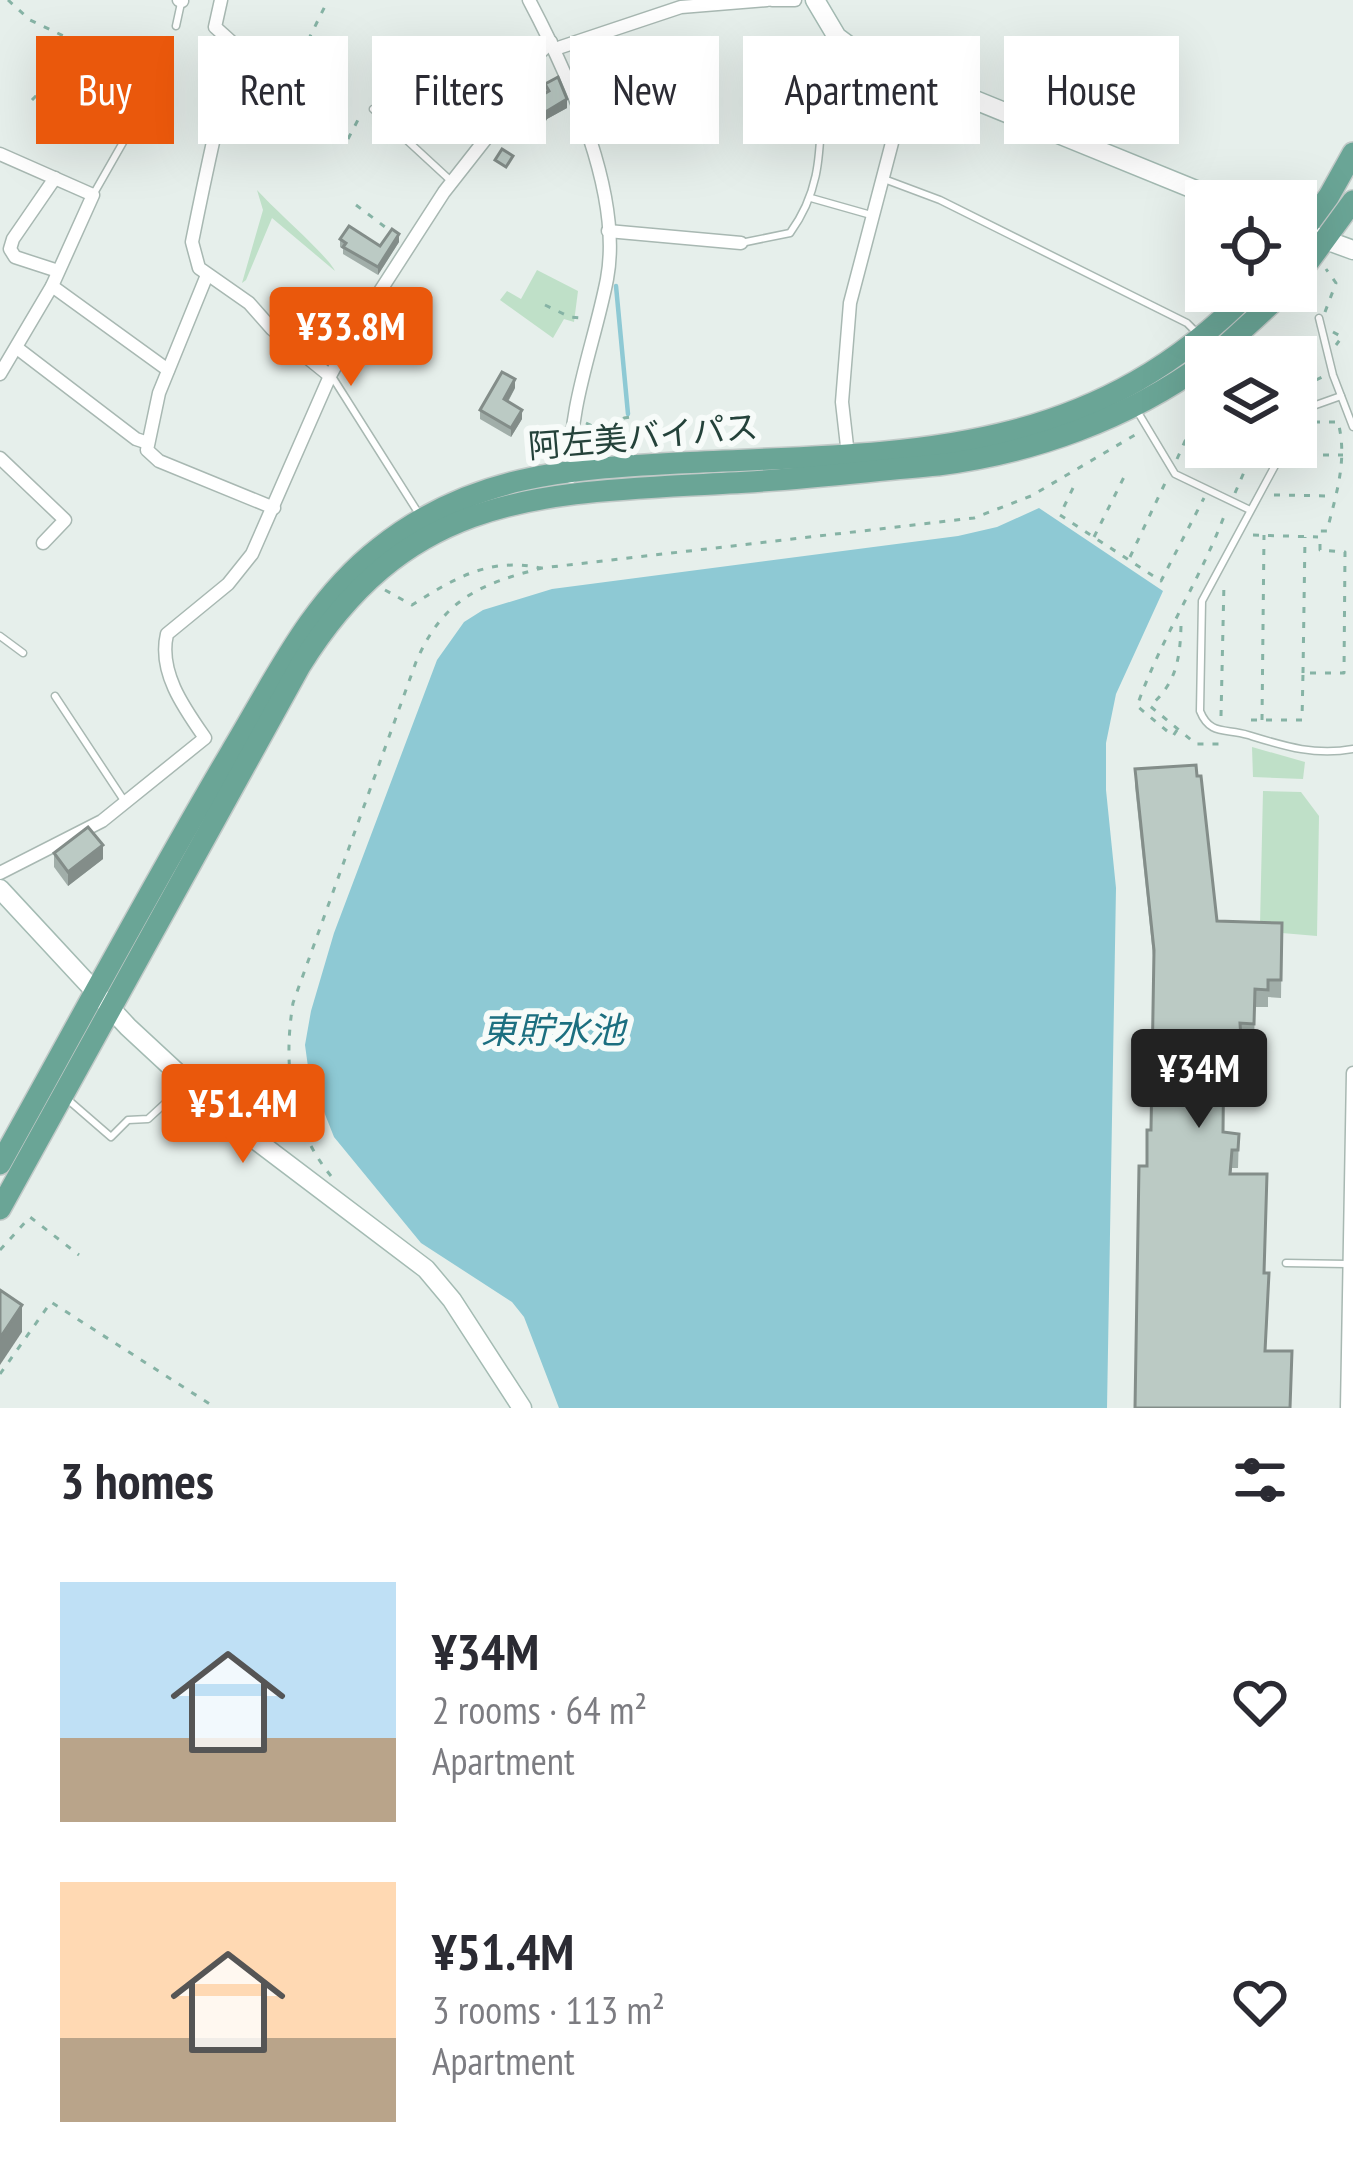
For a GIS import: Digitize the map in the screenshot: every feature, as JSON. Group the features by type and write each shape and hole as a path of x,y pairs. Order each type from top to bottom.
{"main road":[{"path":"1317,206 1353,153"},
{"path":"1317,252 1353,201"},
{"name":"阿左美バイパス","path":"1201,336 1228,312"},
{"name":"阿左美バイパス","path":"1236,336 1263,312"},
{"name":"阿左美バイパス","path":"0,1164 302,631 359,564 421,518 510,480 570,470 945,447 1040,425 1108,396 1185,347"},
{"name":"阿左美バイパス","path":"0,1209 288,686 349,599 391,559 455,521 512,503 965,462 1055,438 1135,406 1185,375"}],"street":[{"path":"221,0 215,27 236,46 220,96 212,157 191,242 195,261 330,376"},
{"path":"0,873 102,821 206,738 171,681 164,642 171,628 241,570 274,508 330,376 409,245 495,127 511,80 553,45 681,8 795,0"},
{"path":"814,0 836,36"},
{"path":"531,1 590,140 608,231 608,274 574,417 572,494"},
{"path":"980,102 1185,186"},
{"path":"848,455 842,402 850,303 893,144"},
{"path":"0,154 93,195 52,286 0,374"},
{"path":"55,178 10,249 15,257 58,271"},
{"path":"608,231 741,243"},
{"path":"1317,238 1353,250"},
{"path":"207,275 168,370 148,443 152,458 274,508"},
{"path":"52,286 168,370"},
{"path":"17,348 136,439 148,443"},
{"path":"0,458 64,520 43,543"},
{"path":"0,889 112,1010 189,1082 274,1156 426,1269 522,1408"},
{"path":"1346,1408 1353,1073"}],"lane":[{"path":"176,26 181,0"},
{"path":"93,195 122,144"},
{"path":"411,144 452,182"},
{"path":"741,243 790,233 811,198 823,144"},
{"path":"884,179 940,200 1187,322 1199,336"},
{"path":"811,198 872,215"},
{"path":"1319,318 1353,427"},
{"path":"330,376 421,518"},
{"path":"1317,405 1341,396"},
{"path":"1135,406 1172,470 1250,510"},
{"path":"1273,468 1202,601 1200,711 1205,723 1220,732 1241,733 1288,749 1353,749"},
{"path":"0,636 23,653"},
{"path":"55,696 125,802"},
{"path":"63,1096 111,1137 128,1120 148,1119 189,1082"},
{"path":"1286,1263 1350,1264"}],"path":[{"path":"8,0 26,18 61,36"},
{"path":"310,36 328,0"},
{"path":"172,36 176,26"},
{"path":"32,100 36,96"},
{"path":"348,139 361,114 372,110"},
{"path":"356,205 409,245"},
{"path":"1319,318 1328,309 1336,283 1325,268"},
{"path":"545,305 570,317 585,317"},
{"path":"1317,380 1324,376"},
{"path":"574,417 607,434 631,417"},
{"path":"1304,673 1344,673 1345,552 1320,550 1320,531 1327,531 1344,455 1338,422 1317,422"},
{"path":"340,1185 314,1154 294,1102 288,1052 297,988 416,662 431,631 470,593 491,581 542,568 974,518 1031,496 1147,428"},
{"path":"1129,559 1185,441"},
{"path":"1317,452 1344,455"},
{"path":"1234,493 1245,468"},
{"path":"1094,537 1125,475"},
{"path":"1073,488 1060,514 1161,581 1204,498 1227,509 1209,555 1154,658 1137,706 1173,736 1178,730"},
{"path":"1274,495 1336,496"},
{"path":"1253,535 1320,537"},
{"path":"1262,720 1264,536"},
{"path":"1251,720 1303,720 1304,536"},
{"path":"381,588 412,605 452,578 488,566 542,568"},
{"path":"1221,718 1224,578"},
{"path":"1181,626 1180,664 1164,698 1150,706 1196,744 1220,744"},
{"path":"0,1250 30,1217 79,1255"},
{"path":"0,1374 51,1301 216,1408"}],"green space":[{"path":"257,190 335,271 272,218 242,283 263,210"},
{"path":"537,270 578,291 574,322 564,319 553,338 500,300 507,291 521,299"},
{"path":"1252,747 1305,762 1303,779 1253,777"},
{"path":"1263,791 1301,792 1319,816 1317,936 1248,930 1260,925"}],"water":[{"name":"東貯水池","path":"1039,508 1163,591 1116,694 1106,743 1116,888 1107,1408 559,1408 524,1317 512,1302 421,1243 334,1137 309,1074 305,1045 311,1011 334,933 437,660 464,622 483,610 552,589 958,536 997,527"}],"building":[{"path":"558,77 567,99 546,113 549,91 546,83"},
{"path":"502,149 513,156 506,167 495,160"},
{"path":"349,226 380,246 392,229 399,234 378,267 343,247 346,243 340,239"},
{"path":"502,372 515,379 504,399 522,410 511,428 480,410"},
{"path":"1196,765 1217,921 1282,923 1281,980 1268,980 1268,990 1255,989 1254,1024 1240,1023 1241,1039 1224,1040 1223,1132 1239,1134 1230,1174 1267,1174 1265,1351 1292,1351 1290,1408 1135,1408 1139,1166 1147,1166 1147,1130 1151,1130 1154,950 1135,769"},
{"path":"88,827 103,845 68,872 54,853"},
{"path":"0,1290 22,1305 0,1338"}],"waterway":[{"path":"616,286 628,414"}]}
